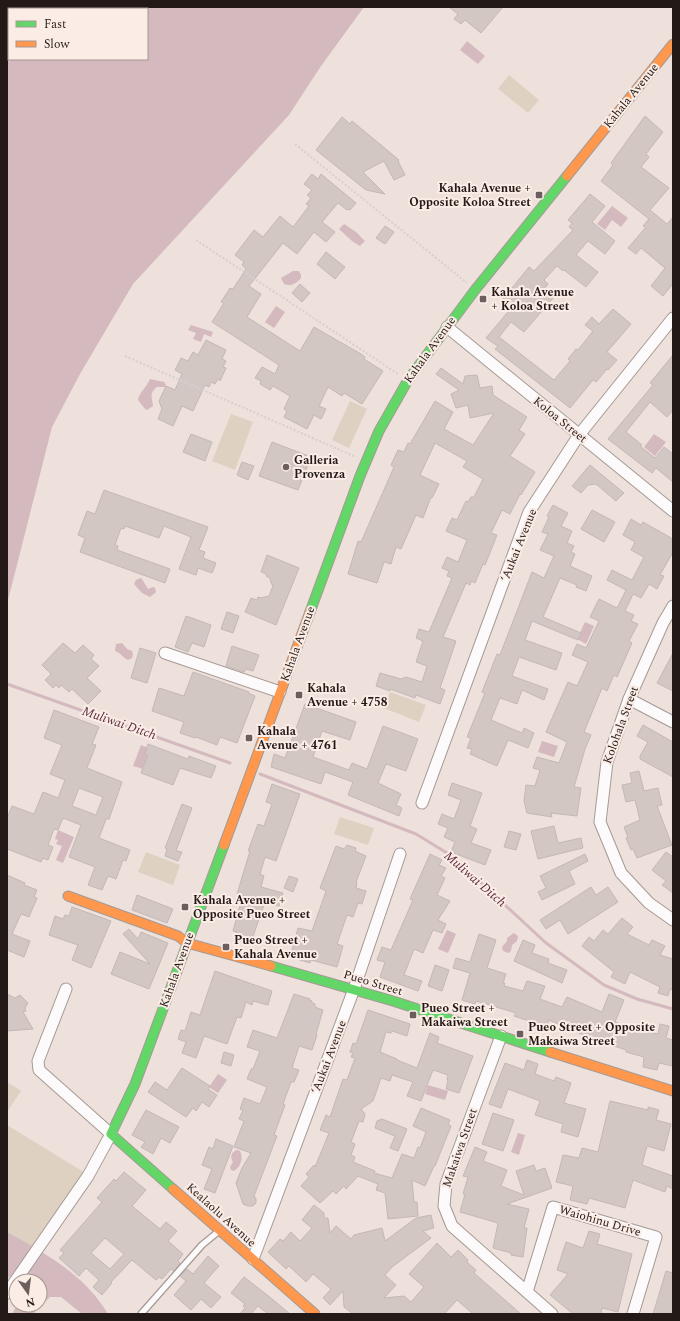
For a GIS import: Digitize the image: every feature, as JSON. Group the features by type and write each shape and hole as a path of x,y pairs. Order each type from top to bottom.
{"street":[{"name":"Kahala Avenue","path":"20,1273 88,1176 111,1134 135,1084 366,461 379,431 408,380 475,290 673,44"},
{"name":"ʻAukai Avenue","path":"422,803 529,512 579,435 673,318"},
{"name":"Koloa Street","path":"447,327 673,512"},
{"name":"Kolohala Street","path":"673,606 663,623 629,699 607,762 600,822 621,873 649,904 673,920"},
{"path":"165,653 280,692"},
{"path":"629,699 673,722"},
{"name":"ʻAukai Avenue","path":"253,1259 354,989 400,854"},
{"name":"Pueo Street","path":"68,896 178,936 187,943 354,989 673,1092"},
{"path":"66,989 38,1061 39,1070 111,1134"},
{"name":"Makaiwa Street","path":"501,1036 446,1184 444,1206 452,1226 552,1314"},
{"name":"Kealaolu Avenue","path":"111,1134 315,1314"},
{"name":"Waiohinu Drive","path":"527,1292 553,1207 656,1237 633,1314"}],"lane":[{"path":"141,1314 202,1245 221,1230"}],"path":[{"path":"295,144 475,290"},
{"path":"196,240 408,380"},
{"path":"125,356 366,461"},
{"path":"7,1214 18,1217 26,1225 37,1231"}],"shaded area":[{"path":"7,7 364,7 321,66 289,115 133,284 80,374 52,427 7,604"},
{"path":"467,41 485,56 478,64 460,50"},
{"path":"509,75 539,100 528,113 498,89"},
{"path":"612,206 628,218 621,227 612,220 605,230 597,224"},
{"path":"344,224 356,232 365,241 360,246 339,229"},
{"path":"293,271 299,271 301,278 294,284 284,284 281,278"},
{"path":"276,306 285,312 274,328 265,322"},
{"path":"191,325 213,332 211,337 204,334 201,342 193,339 196,333 188,330"},
{"path":"150,379 164,382 166,385 165,387 157,387 153,391 153,406 147,410 138,400"},
{"path":"350,401 367,409 349,448 332,440"},
{"path":"231,414 253,422 235,470 212,461"},
{"path":"654,434 666,442 655,456 644,447"},
{"path":"140,578 148,589 153,587 155,588 156,592 150,597 142,593 134,584 136,580"},
{"path":"585,622 594,626 586,644 577,639"},
{"path":"122,643 127,649 132,651 132,658 128,660 115,651 116,644"},
{"path":"390,692 426,705 419,722 384,708"},
{"path":"542,741 558,746 554,757 538,752"},
{"path":"141,745 151,749 143,769 133,766"},
{"path":"340,817 374,828 368,845 334,834"},
{"path":"58,830 74,837 63,863 56,860 62,846 56,844 58,840 55,839"},
{"path":"146,852 180,865 173,885 138,872"},
{"path":"447,930 456,934 448,953 438,949"},
{"path":"514,933 518,936 517,941 512,945 511,951 508,953 503,951 502,947 507,941 507,938"},
{"path":"218,1074 227,1080 218,1093 209,1087"},
{"path":"7,1082 21,1091 7,1112"},
{"path":"428,1085 448,1091 445,1100 425,1094"},
{"path":"7,1125 87,1174 40,1234 13,1273 8,1273 7,1281"},
{"path":"518,1133 525,1135 519,1155 511,1152"},
{"path":"237,1150 240,1151 242,1157 238,1168 234,1171 231,1170 230,1167 233,1162 231,1157 232,1153"},
{"path":"7,1232 36,1248 76,1276 99,1300 108,1314 82,1314 61,1297 50,1297 48,1299 48,1273 8,1273 8,1276"},
{"path":"13,1313 34,1313 33,1314"}],"building":[{"path":"449,7 503,7 481,33 465,20 461,24 454,19 458,14"},
{"path":"645,116 663,132 646,154 649,157 641,167 669,188 650,210 667,224 673,217 673,284 663,296 651,286 665,268 641,248 636,254 628,248 646,227 643,226 649,219 601,181 613,165 611,163"},
{"path":"342,117 350,124 352,121 399,160 398,161 405,175 394,180 384,161 363,172 385,194 366,190 316,150"},
{"path":"312,174 318,179 321,174 356,203 350,210 347,210 338,203 322,222 335,232 326,242 314,232 297,254 283,243 249,286 261,294 247,317 300,351 314,327 361,354 365,357 364,359 383,371 362,404 344,393 342,396 328,387 319,406 326,409 321,419 314,415 307,429 284,417 287,411 284,409 290,396 273,386 270,390 260,384 261,381 255,378 262,367 275,374 279,365 212,322 224,303 221,302 230,288 233,289 246,269 242,265 244,262 235,255 254,230 263,237 280,216 293,227 309,206 306,204 311,198 307,195 312,190 304,184"},
{"path":"590,194 605,206 592,222 615,241 605,254 588,241 576,255 598,272 586,287 557,266 544,280 548,284 544,289 554,297 524,332 511,322 499,337 554,380 570,361 568,359 576,349 578,350 593,331 585,325 592,317 599,324 613,309 631,324 607,352 617,360 596,382 593,380 570,408 495,349 498,346 486,338 513,306 503,299 529,267 534,271 573,230 569,227 572,223 568,220"},
{"path":"385,226 394,232 385,244 376,238"},
{"path":"326,252 345,267 335,279 317,264"},
{"path":"300,284 310,293 302,302 292,293"},
{"path":"206,340 226,350 222,359 226,361 223,367 226,368 220,381 218,379 215,384 211,382 209,387 205,385 193,411 182,406 173,426 158,419 162,409 159,401 166,386 175,390 182,374 175,370 181,358 188,361 193,352 198,355"},
{"path":"673,355 673,410 667,417 650,402 626,432 655,458 664,447 673,454 673,482 656,468 652,473 608,439 653,385 650,383"},
{"path":"441,368 463,384 465,376 477,375 480,388 492,386 493,395 527,417 519,430 525,434 510,456 535,472 521,495 520,494 510,514 502,510 491,533 497,535 485,565 483,564 475,583 471,581 470,585 466,583 443,637 456,641 440,688 445,690 440,704 416,695 415,698 390,689 390,691 376,686 380,673 401,679 406,677 422,682 427,666 416,662 423,641 416,638 419,629 429,632 452,578 447,576 449,571 442,568 447,557 458,562 467,540 446,531 452,518 457,520 466,501 468,502 471,497 474,497 483,479 463,467 467,461 435,443 420,475 439,484 432,498 431,497 423,518 416,515 401,549 396,547 391,564 384,562 377,583 348,574 358,541 361,542 394,467 391,465 398,450 404,452 408,443 410,444 435,401 453,412 444,429 473,445 494,413 470,418 468,405 456,408 451,394 459,390 436,374"},
{"path":"191,434 212,442 205,461 183,452"},
{"name":"Galleria Provenza","path":"272,442 311,457 298,490 259,476"},
{"path":"242,462 254,466 248,480 237,475"},
{"path":"590,465 624,493 616,501 596,484 588,485 581,493 572,486"},
{"path":"104,490 208,527 199,550 205,552 203,558 216,563 212,573 198,568 196,575 179,569 191,537 164,526 159,538 125,526 124,529 121,528 115,545 118,546 117,550 170,569 165,583 80,552 85,538 78,535 87,511 95,514"},
{"path":"553,505 568,513 561,526 572,531 567,543 574,546 571,552 575,554 570,566 592,576 586,591 576,587 577,585 560,578 543,617 581,633 578,640 532,621 525,640 562,653 556,670 519,657 512,676 548,689 544,700 522,690 517,704 500,698 491,720 522,733 524,728 534,733 528,748 508,740 497,766 470,754 472,749 467,748 471,738 467,737 485,693 482,692 497,654 500,655 532,572 544,578 554,556 540,550 548,534 542,532 549,517 547,516"},
{"path":"592,510 615,522 604,542 581,529"},
{"path":"631,519 641,525 643,522 673,539 673,552 660,575 664,576 657,589 649,584 641,598 633,594 625,611 634,615 631,621 638,624 629,641 632,643 617,677 614,675 607,691 602,688 584,732 591,735 585,749 574,787 581,788 577,816 551,813 552,817 527,813 524,801 526,785 535,786 540,770 533,768 537,757 559,763 567,742 546,732 568,682 577,686 588,662 572,655 577,644 586,648 599,621 590,617 599,599 617,608 626,590 607,580 612,570 632,580 644,557 631,550 635,542 623,535"},
{"path":"267,555 299,568 276,625 245,612 251,598 257,600 258,597 261,598 269,596 273,586 270,578 266,576 267,574 261,572"},
{"path":"227,612 239,616 233,633 221,629"},
{"path":"186,616 211,625 204,647 192,643 188,652 175,647"},
{"path":"63,643 75,653 83,645 94,655 91,659 99,666 87,678 101,691 88,704 72,689 69,692 61,685 59,688 56,685 53,688 45,680 51,674 42,665"},
{"path":"232,646 259,655 253,671 246,669 244,672 226,666"},
{"path":"140,648 156,653 147,683 131,678"},
{"path":"673,653 673,691 657,683"},
{"path":"193,672 249,692 248,693 255,696 237,743 220,737 217,745 180,733 184,722 152,711 159,688 184,696"},
{"path":"305,704 356,722 350,740 322,731 313,757 349,770 352,763 367,769 383,726 418,739 406,771 386,764 378,783 401,794 396,805 402,808 399,816 348,795 353,782 325,772 321,784 271,767 274,754 285,758"},
{"path":"54,710 99,727 92,744 96,745 87,768 122,782 109,819 106,819 99,838 130,850 126,861 123,860 116,879 108,876 102,890 88,885 95,867 69,857 81,825 63,818 58,830 54,829 48,845 53,847 48,860 43,858 41,862 7,849 7,818 12,806 34,814 43,792 58,798 65,780 50,774 62,745 44,738","holes":["79,788 103,797 96,815 72,806"]},
{"path":"643,725 673,742 673,777 640,759 640,756 648,742 637,736"},
{"path":"148,744 188,759 189,756 216,766 211,778 180,768 173,785 141,773 148,755 145,754"},
{"path":"639,771 644,791 658,788 662,805 657,806 672,845 637,858 633,849 631,850 626,838 628,837 624,827 640,820 635,800 626,802 622,785 632,783 630,773"},
{"path":"452,783 482,793 470,826 477,829 471,843 491,850 485,865 451,852 455,842 444,837 448,828 438,824 442,814 454,819 461,800 448,795"},
{"path":"272,784 300,794 276,861 265,857 260,874 264,876 261,887 283,893 279,906 265,902 250,945 235,939 237,932 233,931 235,919 244,896 237,894 250,851 248,851 258,824 264,826 272,804 266,802"},
{"path":"182,804 192,808 176,851 182,852 178,861 165,856 167,849 165,848"},
{"path":"554,826 558,843 581,838 583,848 538,859 531,831"},
{"path":"509,831 521,834 516,850 504,847"},
{"path":"347,845 356,848 355,851 366,856 356,882 356,888 366,891 362,904 358,903 353,917 347,915 337,944 343,946 337,967 311,960 310,963 290,957 298,928 312,931 326,891 320,888 336,846 344,849"},
{"path":"666,852 673,857 673,893 662,885 666,881 652,870"},
{"path":"430,854 442,860 439,865 446,868 441,876 445,878 437,895 450,901 438,920 446,924 442,933 433,930 423,953 414,949 404,975 422,981 418,991 380,977 385,962 377,960 382,947 391,950 413,900 410,899"},
{"path":"585,854 588,861 569,871 575,884 542,900 538,892 546,888 540,876"},
{"path":"7,875 25,883 24,885 37,890 34,897 37,898 29,917 21,914 12,934 30,941 24,957 7,950"},
{"path":"289,876 298,879 293,892 284,888"},
{"path":"591,887 596,895 608,887 618,902 568,934 560,920 546,929 540,920"},
{"path":"137,895 173,909 167,923 132,910"},
{"path":"72,907 111,921 91,968 72,960 78,945 49,935 55,916 63,919 65,915 69,916"},
{"path":"622,918 633,927 627,934 649,945 652,940 665,946 660,955 673,959 673,990 670,989 668,996 658,993 660,987 630,972 625,984 611,977 614,972 582,946 589,937 594,941 603,930 608,934"},
{"path":"129,929 138,939 141,932 168,943 149,989 111,974 120,952 150,964 123,934"},
{"path":"479,934 496,940 487,968 506,974 503,983 505,983 504,986 523,991 527,981 545,986 540,999 562,1007 567,997 602,1012 609,994 624,1000 615,1022 625,1027 658,1034 660,1024 669,1026 666,1038 673,1040 673,1066 659,1063 657,1070 643,1067 644,1057 626,1052 626,1050 590,1038 549,1020 547,1027 514,1016 516,1013 476,1001 475,1004 462,1000 470,973 453,968 456,958 470,962"},
{"path":"523,940 535,945 532,953 549,959 548,963 567,970 562,983 514,961"},
{"path":"435,965 449,970 442,991 428,986"},
{"path":"215,971 272,991 268,1005 253,1001 252,1005 246,1002 241,1018 237,1017 227,1044 204,1036 196,1058 182,1053 186,1042 178,1039 181,1030 185,1031 191,1012 200,1015"},
{"path":"7,994 15,998 20,995 28,1003 25,1008 26,1011 23,1012 33,1029 7,1031"},
{"path":"294,994 310,999 309,1000 312,1001 312,1003 315,1004 315,1007 323,1010 312,1050 299,1046 292,1068 299,1070 294,1082 291,1082 283,1104 285,1105 274,1135 277,1136 254,1196 256,1203 253,1206 248,1206 243,1204 236,1183 242,1168 251,1153 234,1147 244,1121 239,1119 243,1110 240,1109 244,1098 260,1104 267,1087 247,1079 251,1069 253,1069 260,1051 247,1047 253,1030 277,1038"},
{"path":"368,1010 410,1024 407,1036 392,1031 391,1033 386,1032 380,1052 397,1060 417,1068 430,1033 439,1037 437,1043 473,1056 459,1093 446,1089 448,1075 433,1070 421,1101 407,1096 413,1082 392,1075 390,1081 381,1078 373,1101 361,1109 365,1114 363,1122 359,1121 351,1142 355,1144 351,1155 355,1157 353,1162 375,1171 374,1173 392,1178 402,1154 414,1158 418,1147 420,1148 426,1132 413,1126 421,1108 450,1120 448,1124 451,1126 435,1166 425,1186 412,1180 414,1202 417,1202 418,1216 388,1219 385,1193 376,1190 378,1184 358,1176 346,1189 344,1186 336,1194 333,1191 320,1203 301,1186 309,1177 306,1174 314,1165 315,1167 329,1133 320,1130 326,1115 330,1117 343,1079 347,1080 355,1058 351,1057 353,1053 350,1052 353,1043 356,1044"},
{"path":"224,1052 234,1055 231,1066 221,1063"},
{"path":"527,1060 538,1064 535,1074 554,1081 556,1077 571,1083 564,1103 586,1109 578,1137 561,1132 563,1124 535,1115 540,1101 508,1089 501,1108 489,1104 505,1063 524,1070"},
{"path":"182,1068 210,1086 208,1089 217,1095 209,1107 202,1102 196,1111 193,1108 186,1117 148,1092 155,1082 167,1090"},
{"path":"610,1101 648,1110 648,1107 659,1110 656,1120 671,1124 664,1151 647,1146 642,1165 673,1176 673,1189 667,1186 665,1192 633,1180 625,1208 589,1198 587,1204 570,1200 573,1186 556,1182 563,1155 579,1158 582,1148 598,1152"},
{"path":"146,1110 179,1127 170,1143 161,1138 153,1154 141,1147 145,1142 132,1135"},
{"path":"493,1113 514,1120 503,1151 482,1144"},
{"path":"382,1119 407,1129 398,1151 390,1148 395,1136 375,1128 377,1121"},
{"path":"216,1139 233,1146 215,1193 204,1189 212,1169 202,1165 209,1147 213,1149"},
{"path":"475,1147 487,1152 483,1161 507,1170 501,1186 524,1195 516,1171 534,1165 536,1171 545,1168 552,1188 507,1204 529,1209 524,1228 527,1228 523,1257 511,1255 511,1253 493,1248 498,1223 460,1212 468,1177 463,1176"},
{"path":"124,1172 146,1190 132,1206 160,1229 166,1222 177,1231 168,1241 183,1254 178,1261 180,1263 174,1271 171,1269 162,1279 159,1277 156,1280 132,1260 111,1282 112,1283 102,1295 93,1287 99,1280 86,1268 79,1276 59,1258 64,1253 60,1250 102,1202 97,1198 114,1179 116,1181","holes":["105,1238 124,1254 110,1269 91,1253"]},
{"path":"314,1205 324,1213 324,1218 328,1218 330,1233 336,1226 351,1239 354,1235 382,1228 385,1241 416,1218 431,1215 434,1228 423,1231 431,1238 392,1267 385,1275 396,1285 384,1298 404,1296 411,1302 424,1287 409,1274 437,1243 451,1257 458,1250 468,1260 467,1262 476,1270 474,1273 521,1314 473,1314 457,1300 444,1314 353,1314 344,1307 343,1291 330,1305 323,1298 331,1289 313,1274 306,1282 289,1266 286,1269 268,1252 280,1239 283,1241 291,1232 300,1241 312,1228 302,1220"},
{"path":"589,1231 600,1234 597,1244 632,1254 618,1312 602,1308 601,1314 573,1314 550,1295 568,1274 557,1270 566,1242 583,1248"},
{"path":"208,1256 219,1266 204,1283 221,1297 211,1308 201,1299 191,1310 174,1295 186,1281 180,1276 187,1269 193,1274"},
{"path":"666,1271 673,1273 673,1314 653,1314"},
{"path":"244,1277 290,1314 268,1314 258,1306 251,1314 240,1314 245,1308 243,1306 245,1304 231,1293"}],"waterway":[{"name":"Muliwai Ditch","path":"7,684 230,763"},
{"name":"Muliwai Ditch","path":"260,774 416,834 452,856 546,943 604,985 637,999 673,1009"}],"traffic: fast":[{"path":"310,612 360,476 379,431 408,380 475,290 567,176"},
{"path":"173,1189 111,1134 135,1084 224,845"},
{"path":"271,966 393,1001 550,1052"}],"traffic: slow":[{"path":"567,176 673,44"},
{"path":"224,845 310,612"},
{"path":"68,896 178,936 187,943 271,966"},
{"path":"550,1052 673,1091"},
{"path":"173,1189 315,1314"}],"place":[{"name":"Kahala Avenue + Opposite Koloa Street","path":"539,195"},
{"name":"Kahala Avenue + Koloa Street","path":"483,299"},
{"name":"Galleria Provenza","path":"286,467"},
{"name":"Kahala Avenue + 4758","path":"299,695"},
{"name":"Kahala Avenue + 4761","path":"249,738"},
{"name":"Kahala Avenue + Opposite Pueo Street","path":"185,907"},
{"name":"Pueo Street + Kahala Avenue","path":"226,947"},
{"name":"Pueo Street + Makaiwa Street","path":"413,1015"},
{"name":"Pueo Street + Opposite Makaiwa Street","path":"520,1034"}]}
